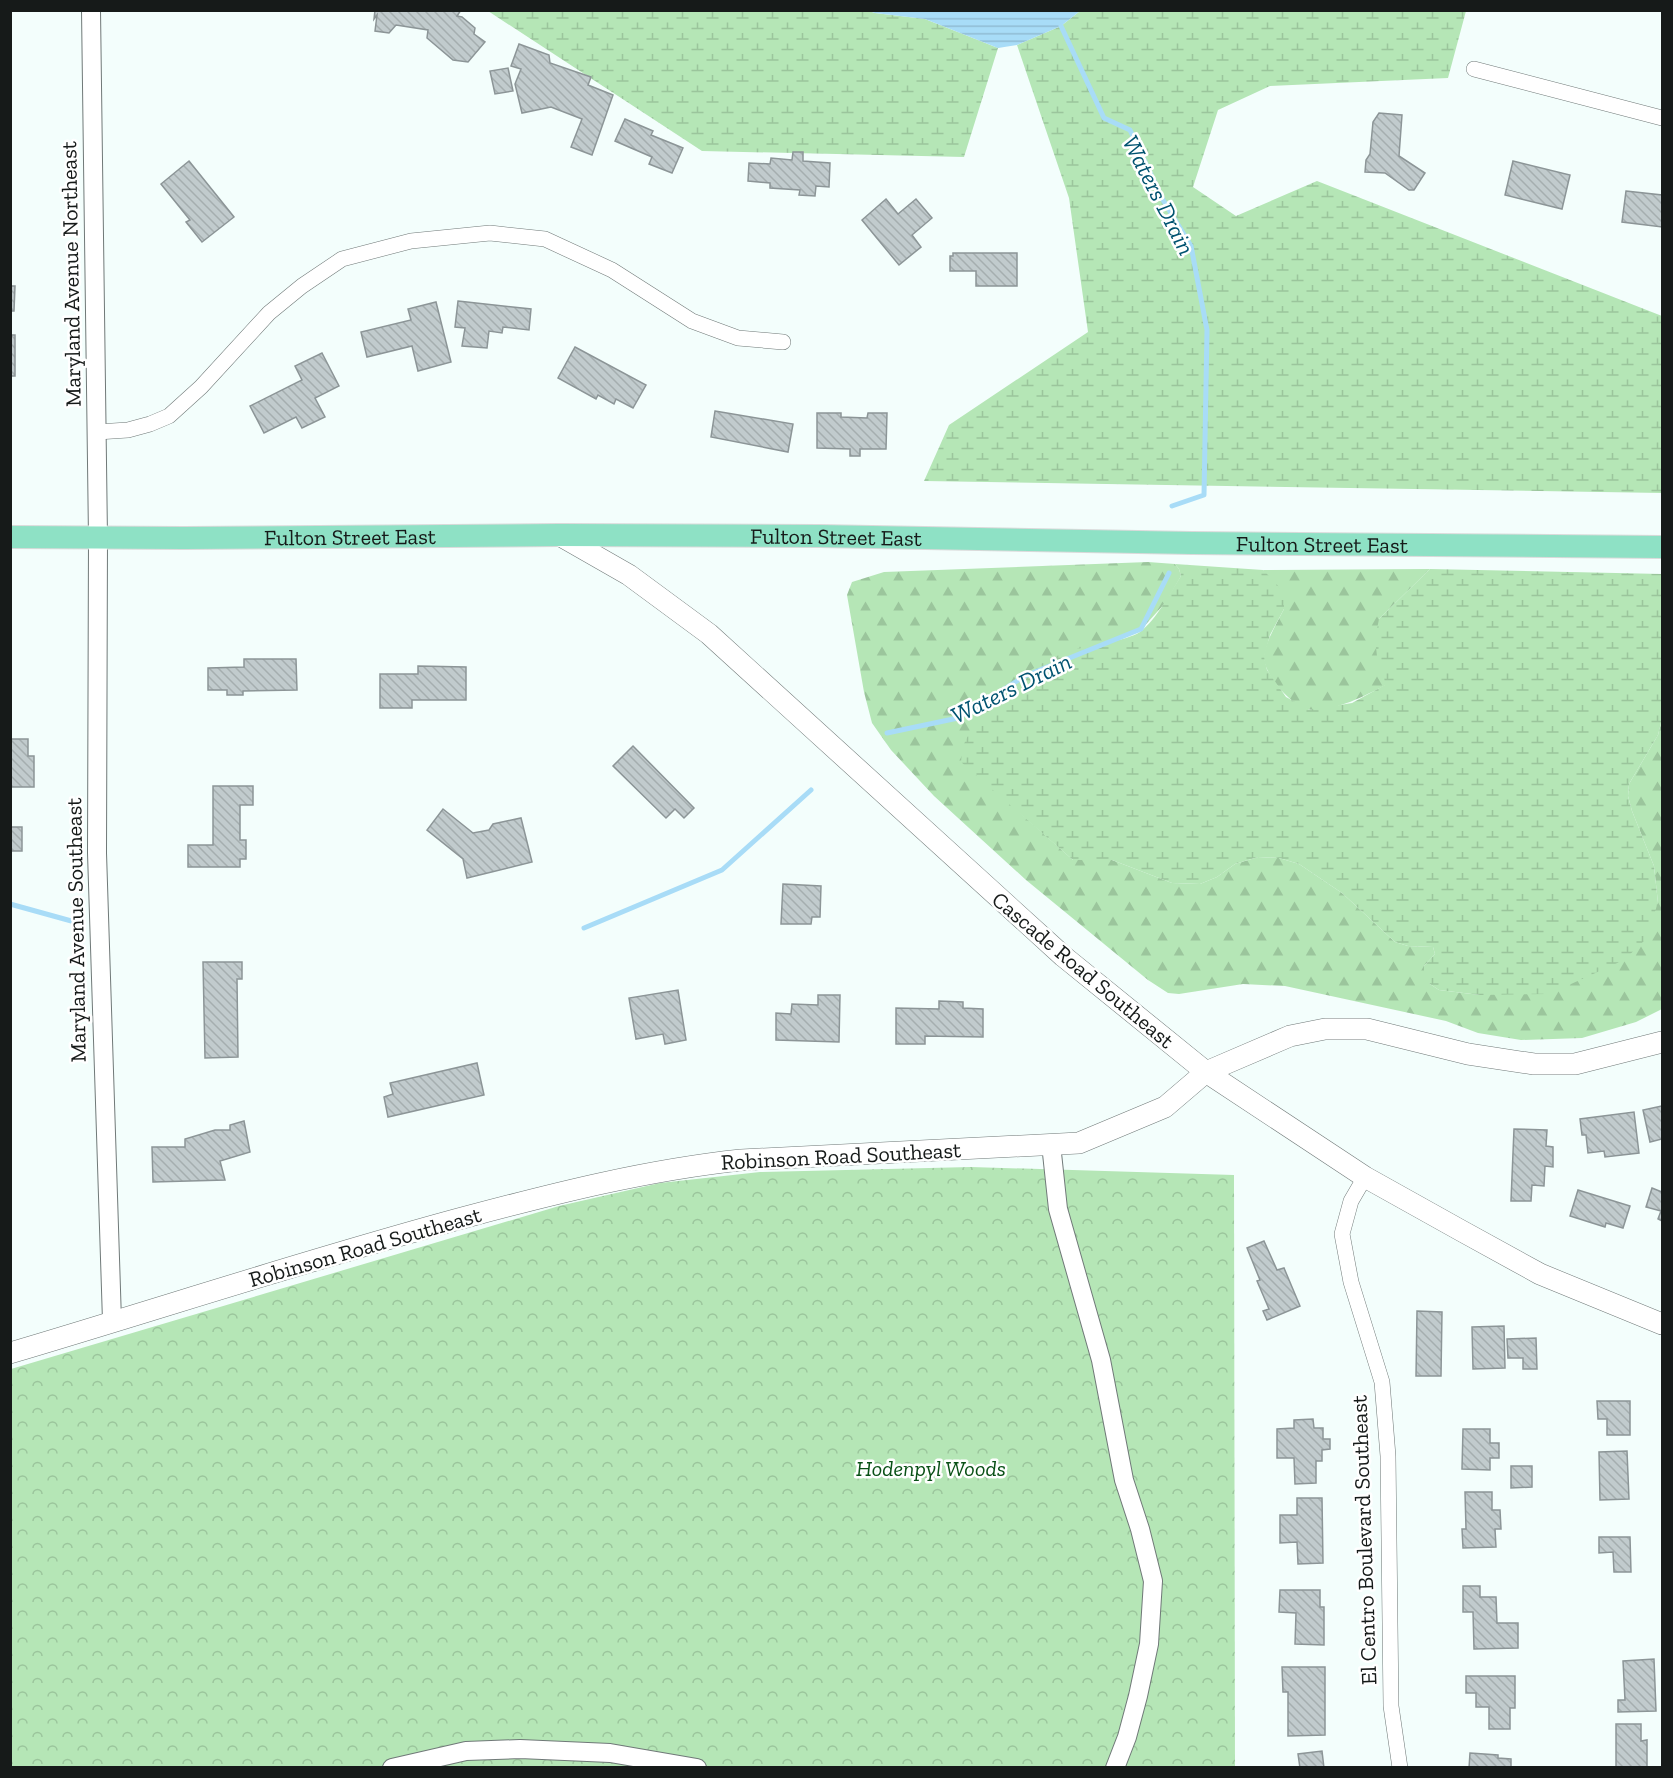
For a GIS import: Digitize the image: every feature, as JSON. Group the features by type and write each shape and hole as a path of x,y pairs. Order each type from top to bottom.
{"main road":[{"name":"Cascade Road Southeast","path":"559,535 629,575 709,634 1038,934 1206,1072 1365,1177 1540,1274 1662,1324"},
{"name":"Fulton Street East","path":"10,537 819,536 1181,543 1662,548"},
{"name":"Robinson Road Southeast","path":"10,1353 413,1231 642,1175 741,1160 1080,1143 1165,1107 1206,1072 1290,1036 1325,1029 1367,1029 1468,1054 1534,1064 1575,1064 1662,1042"}],"street":[{"name":"Maryland Avenue Northeast","path":"91,10 98,538"},
{"path":"1474,69 1662,118"},
{"path":"97,432 128,430 169,416 201,387 269,313 302,286 342,259 411,241 490,233 545,239 612,270 692,321 738,338 783,342"},
{"name":"Maryland Avenue Southeast","path":"98,538 97,853 112,1321"},
{"path":"1051,1144 1058,1209 1101,1360 1124,1480 1140,1529 1153,1581 1149,1644 1127,1737 1115,1767"},
{"name":"El Centro Boulevard Southeast","path":"1365,1177 1351,1201 1342,1234 1351,1282 1382,1382 1388,1456 1391,1706 1400,1767"},
{"path":"392,1767 466,1751 520,1749 610,1754 697,1767"}],"green space":[{"path":"488,11 869,11 925,19 998,48 964,157 702,151"},
{"path":"1080,11 1466,11 1448,78 1270,86 1218,110 1193,187 1236,216 1317,181 1662,316 1662,493 924,481 949,425 1088,332 1069,198 1017,45 1061,26"},
{"path":"1148,562 1175,564 1181,576 1166,602 1139,632 1115,640 1019,812 1073,860 1112,860 1172,883 1200,884 1217,877 1235,864 1258,857 1279,858 1299,864 1342,893 1395,942 1408,946 1433,947 1435,954 1424,966 1430,984 1439,990 1480,995 1658,903 1654,866 1628,796 1629,784 1658,735 1662,719 1662,1009 1636,1022 1582,1038 1521,1040 1478,1033 1446,1021 1285,986 1243,984 1179,994 1168,993 1148,980 1026,880 934,796 891,750 872,723 864,692 847,595 852,582 884,572"},
{"path":"1175,564 1263,570 1275,582 1284,594 1284,609 1270,635 1264,657 1267,670 1286,697 1310,710 1352,703 1385,685 1383,665 1377,656 1375,639 1379,619 1430,569 1662,574 1662,719 1658,735 1629,784 1628,796 1654,866 1658,903 1645,940 1624,960 1549,994 1480,995 1439,990 1424,976 1424,966 1435,954 1433,947 1408,946 1395,942 1342,893 1299,864 1279,858 1258,857 1235,864 1217,877 1200,884 1172,883 1112,860 1073,860 961,762 963,746 983,713 995,699 1024,674 1057,656 1134,635 1146,627 1158,613 1181,576"},
{"path":"1430,569 1379,619 1386,685 1342,705 1313,710 1297,704 1274,681 1268,672 1264,655 1284,609 1263,570"},
{"name":"Hodenpyl Woods","path":"971,1167 1234,1175 1235,1767 11,1768 11,1369 559,1206 660,1183 760,1172"}],"water":[{"path":"1080,10 1061,26 1017,45 998,48 925,19 869,11"}],"building":[{"path":"375,10 461,10 457,16 462,17 475,28 474,34 485,42 468,62 453,60 427,38 428,30 396,25 389,33 375,31 377,15 374,19"},
{"path":"519,44 549,55 550,63 591,77 588,85 613,95 592,155 571,147 582,119 551,107 522,113 515,84 521,69 511,66"},
{"path":"508,68 513,91 495,94 490,71"},
{"path":"1379,113 1402,115 1399,156 1425,173 1414,190 1409,190 1385,173 1365,172 1366,160 1370,154 1373,122"},
{"path":"625,119 653,131 651,135 683,148 672,173 649,164 652,157 615,141"},
{"path":"793,152 803,152 803,161 830,163 829,187 816,186 815,196 799,195 800,190 770,188 770,183 748,181 749,163 770,164 771,158 792,160"},
{"path":"189,161 234,217 202,242 186,222 190,220 161,184"},
{"path":"1513,161 1570,175 1562,209 1505,195"},
{"path":"1626,191 1662,195 1662,227 1622,222"},
{"path":"886,199 898,214 916,199 932,218 912,235 921,247 899,265 862,220"},
{"path":"953,253 1017,253 1017,286 976,286 976,271 950,271 950,256 953,256"},
{"path":"10,286 15,286 14,311 10,311"},
{"path":"458,301 531,309 529,330 503,327 502,333 489,331 487,348 462,346 465,328 455,327"},
{"path":"436,302 451,362 418,371 412,346 367,357 361,332 411,320 408,309"},
{"path":"10,335 15,335 15,376 10,376"},
{"path":"575,347 646,385 633,408 616,399 614,404 598,395 596,399 558,378"},
{"path":"322,353 339,386 315,398 325,417 302,428 296,417 264,433 250,406 302,380 295,366"},
{"path":"715,411 793,424 788,452 711,437"},
{"path":"817,413 841,413 841,417 867,418 868,413 887,413 886,449 860,449 860,456 850,456 850,449 817,448"},
{"path":"244,659 296,659 297,690 243,691 243,695 227,695 227,690 208,690 208,668 244,667"},
{"path":"418,666 466,667 466,700 412,700 412,708 380,708 380,674 418,674"},
{"path":"10,739 28,739 28,756 34,756 34,787 10,787"},
{"path":"633,746 694,808 684,818 675,809 666,818 613,766"},
{"path":"213,786 253,786 253,805 240,805 240,840 246,840 246,859 240,859 240,867 188,867 188,845 213,845"},
{"path":"443,809 473,833 489,830 493,824 521,818 532,862 467,878 463,859 427,830"},
{"path":"10,827 22,827 22,851 10,851"},
{"path":"783,884 821,886 820,917 812,917 811,924 781,924"},
{"path":"203,962 242,962 242,979 237,979 238,1057 205,1058"},
{"path":"678,990 686,1040 665,1044 663,1034 636,1039 629,998"},
{"path":"818,995 840,995 839,1042 776,1040 776,1013 791,1014 792,1004 818,1005"},
{"path":"939,1001 963,1002 963,1008 983,1009 983,1037 925,1036 925,1044 896,1044 896,1008 939,1009"},
{"path":"477,1063 484,1095 388,1117 384,1097 393,1094 390,1083"},
{"path":"1662,1106 1662,1139 1650,1142 1643,1110"},
{"path":"1634,1112 1639,1153 1605,1157 1604,1151 1588,1153 1586,1135 1582,1135 1580,1119"},
{"path":"244,1121 250,1152 220,1161 225,1180 153,1182 152,1147 185,1147 185,1139 215,1130 230,1130 230,1125"},
{"path":"1514,1129 1547,1130 1546,1146 1553,1147 1553,1167 1545,1166 1544,1186 1532,1185 1531,1201 1511,1201"},
{"path":"1652,1188 1662,1192 1662,1221 1658,1219 1661,1211 1646,1207"},
{"path":"1578,1190 1630,1206 1623,1228 1606,1223 1605,1227 1570,1216"},
{"path":"1264,1241 1277,1270 1284,1268 1300,1306 1267,1320 1263,1311 1269,1309 1247,1248"},
{"path":"1417,1311 1442,1312 1441,1376 1416,1376"},
{"path":"1504,1326 1505,1368 1473,1369 1472,1327"},
{"path":"1536,1338 1537,1369 1523,1369 1523,1358 1508,1358 1507,1339"},
{"path":"1597,1401 1630,1401 1630,1435 1607,1435 1607,1419 1598,1419"},
{"path":"1313,1419 1314,1428 1323,1428 1323,1439 1330,1439 1330,1449 1322,1450 1322,1461 1316,1461 1316,1483 1295,1484 1294,1458 1277,1458 1277,1429 1294,1428 1294,1420"},
{"path":"1463,1429 1490,1429 1490,1443 1499,1443 1499,1458 1490,1458 1490,1470 1462,1469"},
{"path":"1627,1451 1629,1499 1600,1500 1599,1452"},
{"path":"1511,1466 1532,1466 1532,1487 1511,1488"},
{"path":"1465,1492 1492,1492 1492,1510 1500,1510 1501,1529 1495,1529 1496,1547 1463,1548 1462,1529 1466,1529"},
{"path":"1297,1498 1322,1498 1323,1563 1298,1564 1297,1542 1280,1543 1280,1515 1297,1515"},
{"path":"1599,1537 1630,1537 1631,1572 1614,1572 1613,1552 1599,1553"},
{"path":"1463,1586 1480,1586 1480,1597 1496,1597 1497,1623 1518,1623 1518,1648 1474,1649 1473,1612 1463,1612"},
{"path":"1280,1590 1320,1590 1320,1607 1324,1607 1324,1645 1295,1644 1296,1613 1279,1612"},
{"path":"1654,1659 1656,1711 1618,1712 1618,1700 1625,1700 1623,1661"},
{"path":"1282,1667 1325,1667 1325,1735 1288,1736 1288,1692 1283,1692"},
{"path":"1466,1676 1515,1676 1515,1708 1510,1708 1510,1729 1489,1729 1489,1707 1476,1707 1476,1693 1466,1693"},
{"path":"1616,1724 1641,1724 1641,1741 1647,1740 1647,1768 1616,1768"},
{"path":"1322,1751 1324,1768 1300,1768 1298,1754"},
{"path":"1470,1753 1498,1755 1498,1758 1511,1759 1511,1768 1469,1768"}],"waterway":[{"name":"Waters Drain","path":"1061,26 1104,118 1130,130 1163,200 1191,246 1207,330 1204,495 1172,506"},
{"name":"Waters Drain","path":"887,733 958,718 1025,676 1141,629 1169,573"},
{"name":"Waters Drain","path":"584,928 722,870 811,790"},
{"name":"Waters Drain","path":"10,904 75,922"}]}
